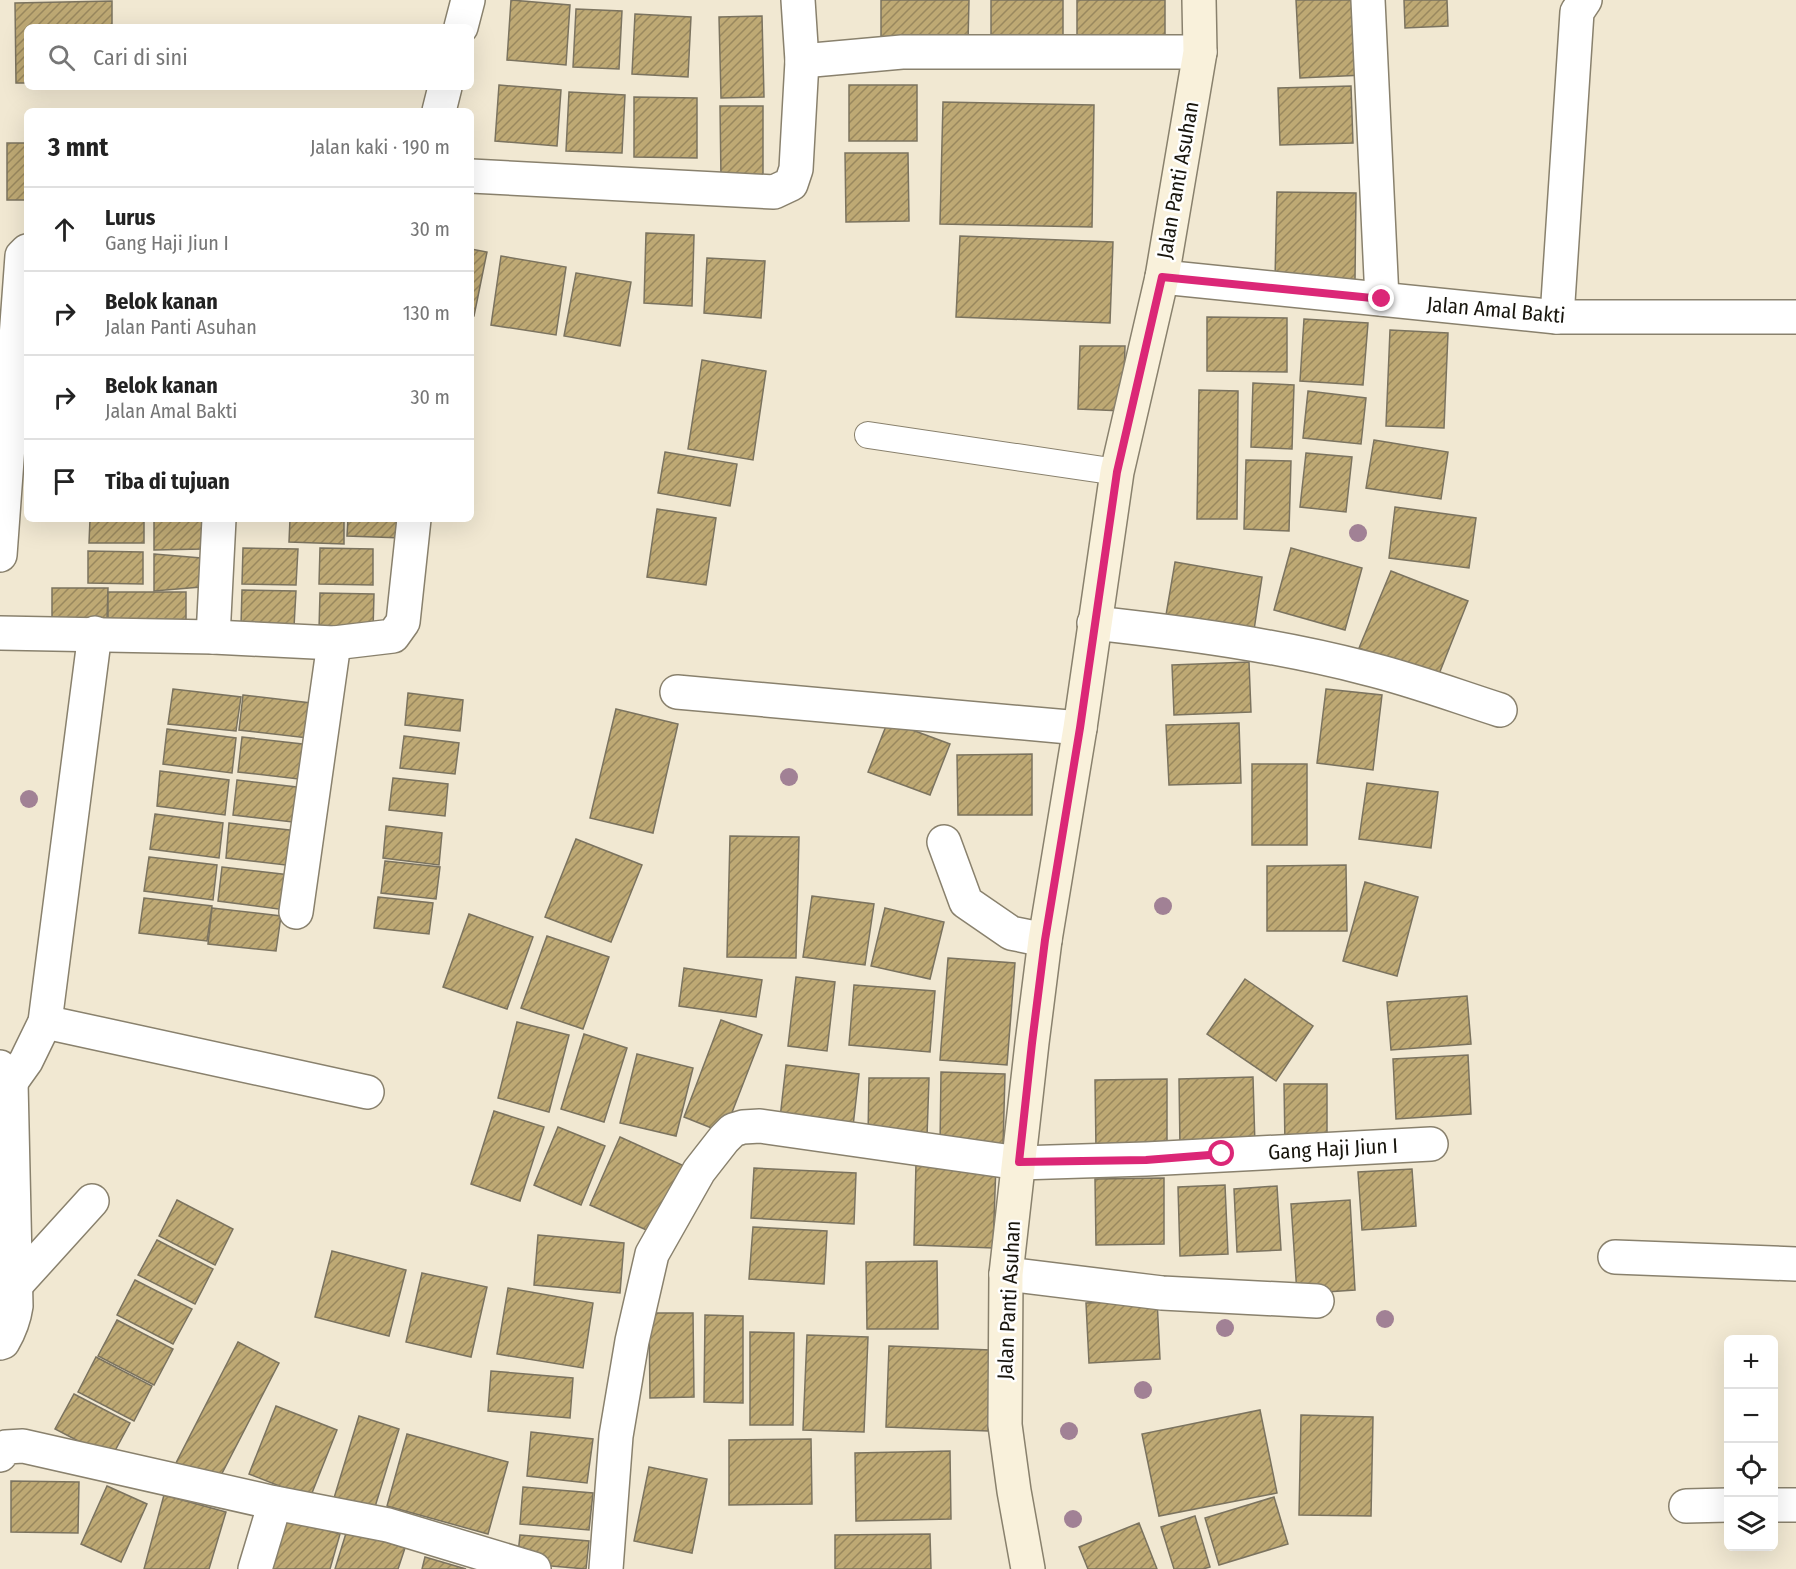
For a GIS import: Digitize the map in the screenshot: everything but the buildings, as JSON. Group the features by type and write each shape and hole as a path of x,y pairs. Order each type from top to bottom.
{"street":[{"path":"462,24 468,0"},
{"path":"474,176 774,192 791,184 796,169 802,61 798,0"},
{"name":"Jalan Panti Asuhan","path":"1028,1569 1005,1425 1006,1274 1045,940 1080,728 1117,472 1162,277 1200,52 1199,0"},
{"path":"1368,0 1382,299"},
{"path":"1557,317 1577,12 1585,0"},
{"path":"802,61 902,52 1200,52"},
{"path":"440,108 444,90"},
{"path":"0,555 22,256 24,254"},
{"name":"Jalan Amal Bakti","path":"1162,277 1557,317 1796,317"},
{"path":"213,636 219,522"},
{"path":"0,633 213,636 334,643 393,636 402,622 414,522"},
{"path":"1094,623 1186,633 1275,648 1366,668 1500,710"},
{"path":"0,1343 3,1342 13,1322 16,1306 5,1075 26,1061 45,1022 95,633"},
{"path":"296,912 334,643"},
{"path":"677,692 1080,728"},
{"path":"944,843 966,902 1011,933 1045,940"},
{"path":"45,1022 366,1092"},
{"name":"Gang Haji Jiun I","path":"606,1569 616,1436 632,1341 652,1254 699,1171 733,1130 743,1126 760,1126 1019,1162 1146,1160 1431,1144"},
{"path":"14,1287 92,1201"},
{"path":"1615,1257 1796,1264"},
{"path":"1006,1274 1162,1293 1317,1301"},
{"path":"0,1455 6,1447 23,1446 274,1503 388,1526 534,1569"},
{"path":"255,1569 274,1503"},
{"path":"1778,1505 1796,1504"},
{"path":"1686,1506 1724,1505"}],"lane":[{"path":"868,435 1117,472"}],"route":[{"path":"1222,1154 1146,1160 1019,1162 1045,940 1080,728 1117,472 1162,277 1382,299"}]}
